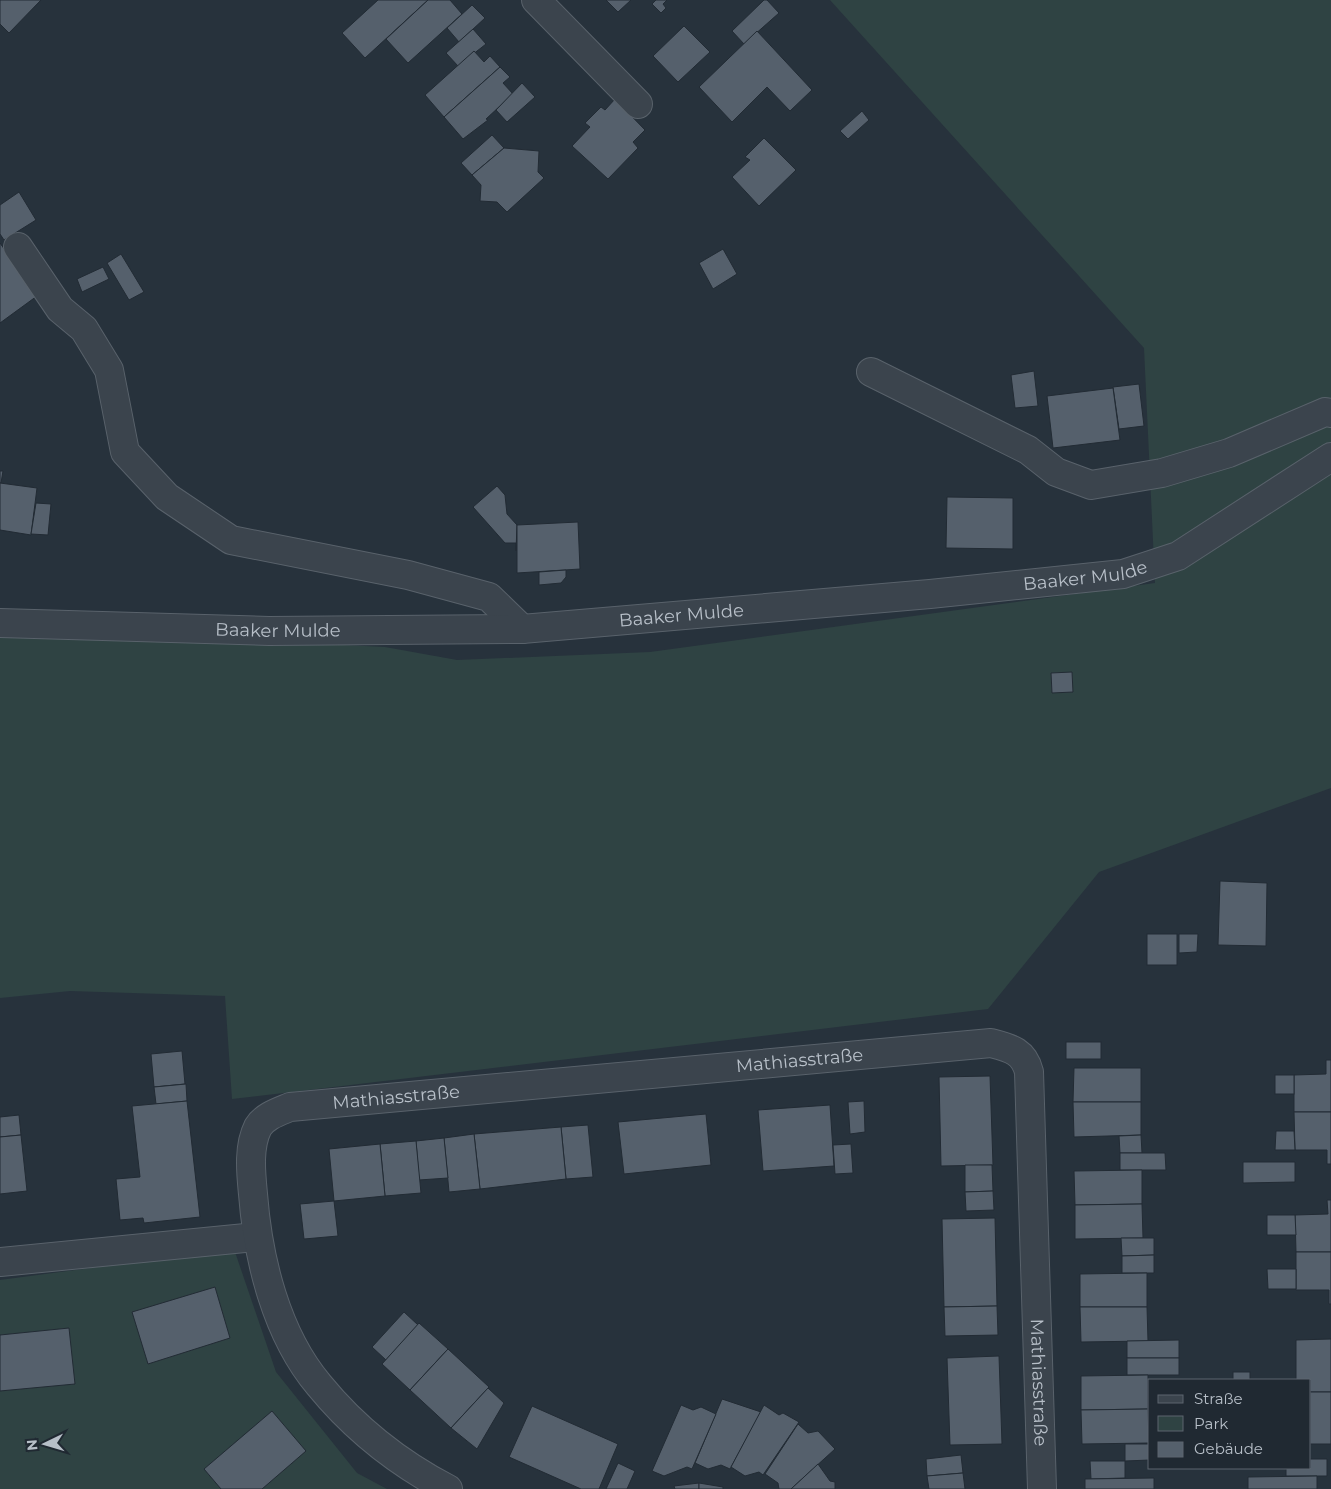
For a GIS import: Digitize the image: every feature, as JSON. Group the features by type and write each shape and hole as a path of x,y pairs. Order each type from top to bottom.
{"street":[{"path":"536,0 638,104"},
{"path":"18,247 60,309 84,329 109,370 124,452 166,497 231,540 408,575 489,597 522,629"},
{"path":"871,372 1028,450 1056,472 1091,485 1162,473 1229,454 1325,412 1331,413"},
{"name":"Baaker Mulde","path":"0,622 268,631 522,629 930,594 1123,574 1178,556 1331,457"},
{"name":"Mathiasstraße","path":"448,1489 418,1474 370,1439 318,1385 285,1327 256,1238 251,1171 254,1137 259,1126 267,1117 290,1107 991,1043 1012,1048 1024,1056 1029,1072 1042,1489"},
{"path":"0,1262 256,1238"}],"green space":[{"path":"830,0 1331,0 1331,788 1099,872 988,1009 232,1099 225,996 70,991 0,998 0,628 385,647 457,660 650,652 1155,583 1144,348"},
{"path":"234,1249 276,1372 357,1473 387,1489 0,1489 0,1280"}],"building":[{"path":"0,0 41,0 9,33 0,24"},
{"path":"378,0 428,0 365,58 342,33"},
{"path":"428,0 450,0 462,14 408,63 386,39"},
{"path":"606,0 631,0 618,12"},
{"path":"656,0 667,0 663,4 666,8 661,13 652,4"},
{"path":"764,0 767,0 779,13 744,44 732,31"},
{"path":"472,5 485,18 459,42 447,28"},
{"path":"684,26 710,52 678,82 653,56"},
{"path":"473,29 486,44 458,66 446,53"},
{"path":"757,31 812,90 790,111 767,87 732,122 699,87"},
{"path":"474,51 484,62 490,56 500,67 444,117 425,95"},
{"path":"500,67 510,77 503,83 513,94 486,119 488,120 463,139 444,117"},
{"path":"522,83 535,97 507,122 496,110"},
{"path":"615,99 645,130 633,142 638,148 608,179 572,146 590,127 585,123 601,107 605,110"},
{"path":"862,111 869,120 848,139 840,131"},
{"path":"492,135 504,148 472,175 461,163"},
{"path":"764,138 796,170 759,206 732,177 750,160 745,157"},
{"path":"504,148 539,151 538,172 544,178 507,212 497,202 480,201 481,185 472,175"},
{"path":"19,192 36,220 4,240 0,234 0,205"},
{"path":"0,243 37,296 0,323"},
{"path":"723,249 737,274 713,289 699,263"},
{"path":"121,254 144,292 129,300 107,263"},
{"path":"103,267 109,279 82,292 77,279"},
{"path":"1034,371 1038,406 1015,408 1011,375"},
{"path":"1139,384 1144,426 1119,429 1113,387"},
{"path":"1113,388 1120,440 1053,448 1047,396"},
{"path":"0,471 3,471 1,483 0,483"},
{"path":"0,483 37,488 31,535 0,530"},
{"path":"497,486 505,495 507,514 517,525 516,551 516,543 505,543 473,507"},
{"path":"947,497 1013,498 1013,549 946,548"},
{"path":"36,503 51,504 48,535 31,534"},
{"path":"578,522 580,569 517,573 517,525"},
{"path":"566,570 566,577 561,583 539,585 539,572"},
{"path":"1072,672 1073,692 1052,693 1051,673"},
{"path":"1220,881 1267,883 1266,946 1218,945"},
{"path":"1147,934 1177,934 1177,965 1147,965"},
{"path":"1179,934 1198,934 1197,952 1179,953"},
{"path":"1066,1042 1101,1042 1101,1059 1066,1059"},
{"path":"182,1051 185,1084 154,1087 151,1054"},
{"path":"1326,1060 1331,1060 1331,1112 1294,1112 1294,1075 1326,1074"},
{"path":"1074,1068 1141,1068 1141,1102 1073,1102"},
{"path":"1275,1075 1294,1075 1294,1094 1275,1094"},
{"path":"990,1076 993,1165 941,1166 939,1077"},
{"path":"186,1084 187,1101 156,1104 154,1087"},
{"path":"187,1101 200,1217 144,1223 143,1218 120,1220 116,1179 140,1177 132,1106"},
{"path":"864,1101 865,1132 850,1134 848,1102"},
{"path":"1073,1102 1141,1102 1141,1135 1074,1137"},
{"path":"830,1105 834,1166 763,1171 758,1110"},
{"path":"1294,1112 1331,1112 1331,1164 1327,1164 1327,1150 1295,1150"},
{"path":"706,1114 711,1165 624,1174 618,1122"},
{"path":"19,1115 21,1135 0,1137 0,1117"},
{"path":"588,1125 593,1177 566,1179 561,1127"},
{"path":"561,1127 566,1179 480,1189 474,1134"},
{"path":"1276,1131 1294,1131 1295,1150 1275,1150"},
{"path":"474,1134 480,1189 449,1192 444,1138"},
{"path":"21,1135 27,1191 0,1194 0,1137"},
{"path":"1141,1135 1142,1153 1120,1153 1119,1136"},
{"path":"444,1138 448,1178 419,1180 416,1141"},
{"path":"416,1141 421,1193 385,1196 380,1144"},
{"path":"380,1144 385,1196 334,1201 329,1149"},
{"path":"851,1144 853,1173 835,1174 833,1145"},
{"path":"1120,1153 1165,1153 1166,1170 1120,1170"},
{"path":"1243,1162 1295,1162 1295,1182 1243,1183"},
{"path":"965,1165 992,1165 993,1191 965,1192"},
{"path":"1142,1170 1142,1204 1075,1205 1074,1171"},
{"path":"993,1191 994,1210 966,1211 965,1192"},
{"path":"1327,1200 1331,1200 1331,1252 1296,1252 1295,1215 1328,1214"},
{"path":"334,1201 338,1236 304,1239 300,1204"},
{"path":"1142,1204 1143,1238 1075,1239 1075,1205"},
{"path":"1267,1215 1295,1215 1296,1235 1267,1235"},
{"path":"995,1218 997,1306 944,1307 942,1219"},
{"path":"1121,1238 1154,1238 1154,1255 1122,1256"},
{"path":"1296,1252 1331,1252 1331,1304 1329,1304 1329,1290 1296,1290"},
{"path":"1154,1255 1154,1273 1122,1273 1122,1256"},
{"path":"1267,1269 1296,1269 1296,1289 1268,1289"},
{"path":"1147,1273 1147,1307 1080,1307 1080,1274"},
{"path":"215,1287 230,1338 148,1364 132,1312"},
{"path":"997,1306 998,1335 945,1336 944,1307"},
{"path":"1080,1307 1147,1307 1148,1341 1081,1342"},
{"path":"404,1312 418,1325 386,1360 372,1347"},
{"path":"419,1323 448,1349 410,1390 382,1364"},
{"path":"69,1328 75,1384 0,1391 0,1335"},
{"path":"1331,1339 1331,1392 1311,1392 1311,1379 1296,1379 1296,1340"},
{"path":"1179,1340 1179,1358 1127,1358 1127,1341"},
{"path":"448,1349 489,1387 451,1428 410,1390"},
{"path":"999,1356 1002,1444 950,1445 947,1358"},
{"path":"1127,1358 1179,1358 1179,1375 1127,1375"},
{"path":"1233,1372 1250,1372 1250,1379 1233,1379"},
{"path":"1148,1375 1148,1409 1081,1410 1081,1376"},
{"path":"488,1388 504,1403 477,1449 451,1428"},
{"path":"1311,1392 1331,1392 1331,1444 1311,1444"},
{"path":"722,1399 761,1412 730,1469 721,1465 708,1469 695,1463"},
{"path":"681,1405 693,1410 701,1407 716,1414 692,1469 687,1467 664,1476 652,1471"},
{"path":"764,1405 779,1415 783,1413 799,1422 763,1475 759,1472 745,1476 731,1467"},
{"path":"532,1406 618,1444 599,1489 581,1489 509,1457"},
{"path":"1148,1409 1148,1443 1082,1444 1081,1410"},
{"path":"272,1411 306,1451 262,1489 221,1489 204,1469"},
{"path":"798,1424 808,1433 818,1431 835,1449 791,1489 779,1489 778,1483 765,1474"},
{"path":"1125,1444 1148,1444 1148,1460 1125,1461"},
{"path":"961,1455 963,1473 927,1476 926,1459"},
{"path":"1311,1459 1327,1459 1327,1476 1286,1476 1286,1469 1311,1469"},
{"path":"1090,1461 1125,1461 1125,1478 1091,1479"},
{"path":"618,1463 635,1471 627,1489 606,1489"},
{"path":"818,1464 830,1481 835,1482 835,1489 791,1489"},
{"path":"963,1473 965,1489 929,1489 927,1476"},
{"path":"1317,1476 1317,1489 1248,1489 1248,1477"},
{"path":"1154,1478 1154,1489 1085,1489 1085,1479"},
{"path":"699,1483 699,1489 675,1489 674,1486"},
{"path":"699,1483 723,1487 723,1489 699,1489"}]}
